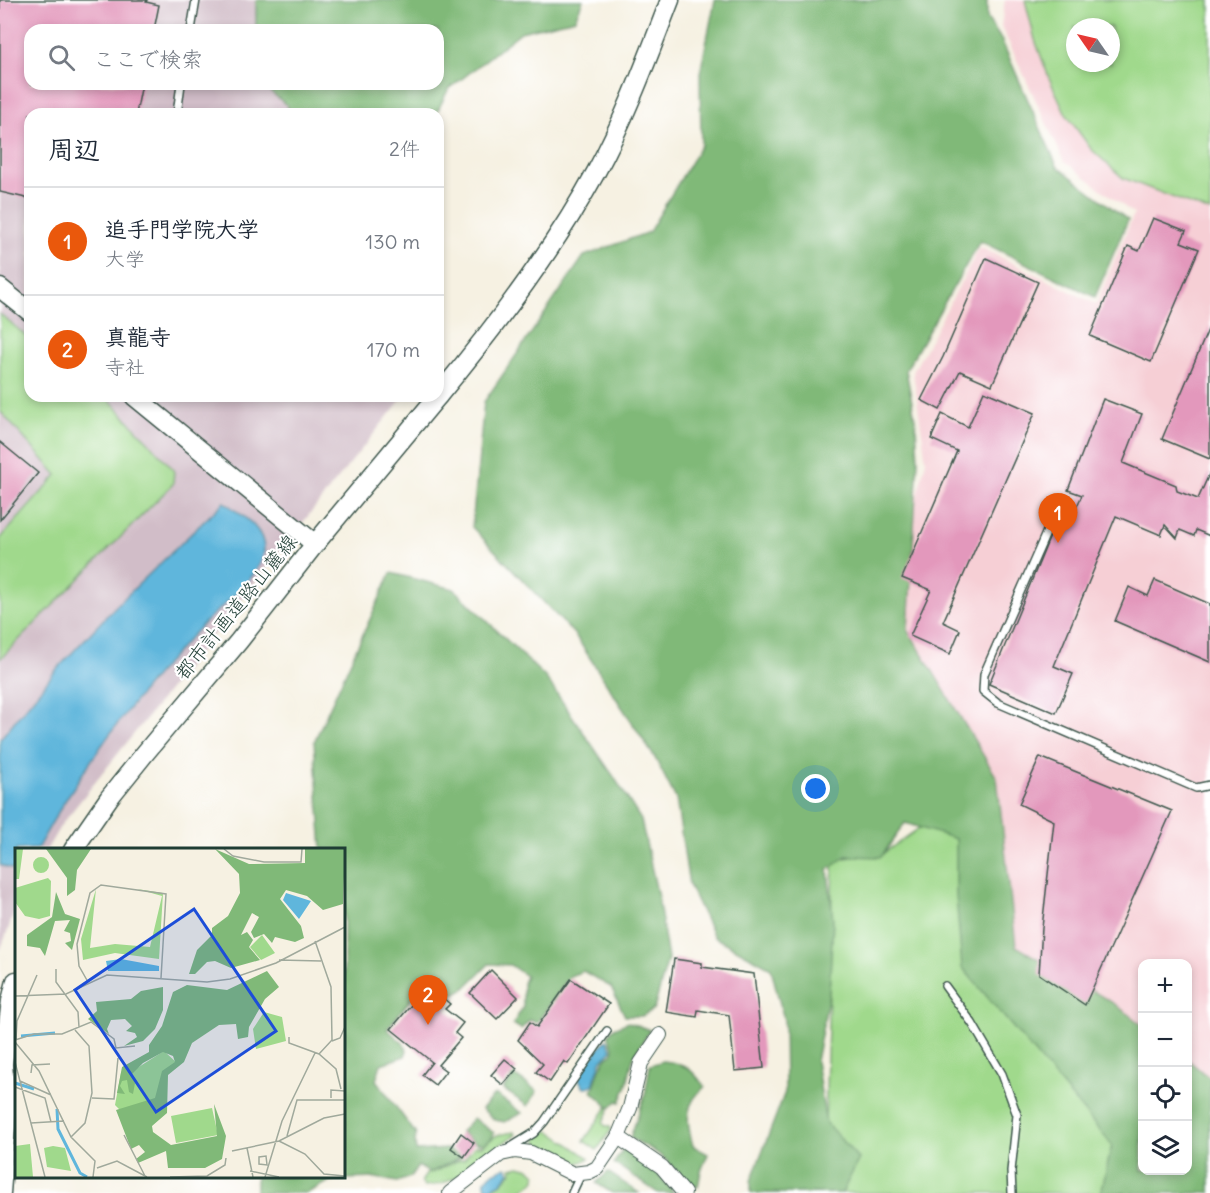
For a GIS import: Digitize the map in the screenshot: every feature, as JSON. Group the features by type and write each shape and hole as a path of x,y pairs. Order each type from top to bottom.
{"street":[{"name":"都市計画道路山麓線","path":"444,388 554,244 597,171 642,73 670,0"},
{"path":"0,288 24,307"},
{"path":"141,402 315,544"},
{"name":"都市計画道路山麓線","path":"74,848 109,798 433,402"},
{"path":"1,1193 7,1114 2,1064 15,985"},
{"path":"450,1193 501,1154 514,1151 531,1153 573,1174 581,1174 597,1168 618,1137 630,1108 641,1063 660,1035"},
{"path":"618,1137 662,1167 684,1193"}],"lane":[{"path":"192,24 196,0"},
{"path":"178,108 180,90"},
{"path":"1051,522 984,674 983,691 998,703 1196,788 1210,785"},
{"path":"945,986 972,1023 1002,1074 1017,1115 1011,1171 1012,1193"},
{"path":"501,1154 534,1133 544,1122 607,1031"},
{"path":"572,1193 581,1174"}],"shaded area":[{"path":"0,0 267,0 271,24 24,24 24,90 290,90 297,108 24,108 24,402 399,402 61,825 48,848 15,848 15,911 0,951"},
{"path":"1005,0 1210,0 1210,1106 1192,1096 1192,959 1138,959 1138,1068 999,953 885,624 926,461 913,372 980,247 1096,304 1134,214 1064,161 1001,26"}],"green space":[{"path":"256,0 583,0 575,19 521,32 448,90 439,108 288,108 268,90 444,90 444,24 256,24"},
{"path":"715,0 987,0 987,18 1001,39 1057,166 1128,220 1095,297 980,241 906,370 916,424 918,460 908,630 997,778 1016,946 1115,1004 1138,1022 1138,1175 1192,1175 1192,1063 1210,1078 1210,1193 1101,1193 1112,1145 962,967 956,895 956,839 905,823 881,857 846,856 828,870 833,921 829,994 816,1061 826,1123 859,1159 842,1193 751,1193 751,1181 785,1092 784,1020 771,968 714,937 689,885 676,799 655,758 575,635 472,527 484,402 584,256 649,232 701,145 700,73"},
{"path":"1025,0 1210,0 1210,212 1123,178 1091,149 1066,114 1035,40"},
{"path":"0,314 24,334 24,402 112,402 174,470 173,484 0,659 0,539 57,475 0,411"},
{"path":"391,573 454,589 546,678 641,820 658,897 668,959 654,1009 642,1016 625,1016 611,987 583,971 570,976 537,1023 530,1020 521,1029 513,1024 523,1007 523,983 526,976 510,965 489,964 464,989 450,996 427,979 387,1029 404,1044 407,1050 405,1056 381,1064 376,1080 416,1134 416,1151 447,1149 461,1157 434,1171 428,1172 418,1166 411,1177 397,1182 376,1178 345,1179 330,1181 307,1193 256,1193 256,1178 345,1178 345,848 322,848 314,742"},
{"path":"935,817 983,821 981,955 1138,1165 1138,1175 1141,1175 1137,1193 809,1193 824,1156 833,860 885,852"},
{"path":"628,1022 650,1030 633,1058 620,1102 617,1101 610,1108 592,1091 604,1061 614,1050 608,1035 614,1028"},
{"path":"663,1061 677,1063 687,1068 705,1087 693,1100 688,1114 693,1146 708,1154 698,1187 685,1180 658,1153 630,1138 645,1095 650,1065"},
{"path":"514,1075 537,1091 528,1106 503,1089"},
{"path":"495,1094 522,1113 505,1122 495,1120 482,1109"},
{"path":"607,1107 609,1109 603,1122 605,1126 610,1126 611,1130 597,1150 584,1141"},
{"path":"473,1118 494,1133 492,1138 483,1144 476,1143 461,1132"},
{"path":"550,1131 589,1158 582,1162 569,1163 548,1154 537,1144 537,1138 543,1132"},
{"path":"514,1132 516,1135 450,1180 425,1186 421,1182 427,1173 464,1159 475,1146 482,1146 497,1135"},
{"path":"624,1148 652,1167 674,1193 658,1193 614,1163"},
{"path":"519,1166 530,1169 536,1174 536,1180 518,1193 481,1193 486,1187 490,1190 502,1183 512,1172 511,1168"},
{"path":"608,1172 639,1193 612,1193 596,1183"}],"water":[{"path":"224,502 244,516 260,534 264,549 262,559 250,579 205,622 157,674 113,730 73,788 38,848 15,848 15,871 0,865 0,739 57,669 114,608"},
{"path":"607,1040 612,1050 601,1061 593,1085 584,1088 578,1078 596,1051"},
{"path":"506,1167 510,1172 501,1183 490,1189 486,1187 484,1182 491,1174"}],"building":[{"path":"0,0 147,0 146,2 159,5 155,24 24,24 24,90 141,90 137,108 24,108 24,198 0,192"},
{"path":"1153,218 1186,231 1181,242 1199,249 1151,362 1090,336 1128,246 1139,251"},
{"path":"986,258 1038,282 992,385 960,371 940,410 921,400 943,357"},
{"path":"1210,325 1210,459 1162,439"},
{"path":"984,391 1035,413 943,622 960,630 950,654 910,636 931,590 902,578 957,451 931,439 942,414 968,427"},
{"path":"1103,399 1142,414 1123,463 1176,485 1177,491 1198,499 1210,472 1210,536 1196,530 1194,536 1180,530 1177,538 1165,525 1161,535 1116,516 1054,666 1073,674 1056,713 989,684 1058,517 1070,522 1082,495 1068,490"},
{"path":"0,442 38,473 0,520"},
{"path":"1155,580 1210,604 1210,662 1115,621 1129,587 1148,596"},
{"path":"1040,757 1172,811 1085,1005 1039,974 1054,821 1019,804"},
{"path":"674,959 702,963 702,967 754,974 764,1068 735,1071 729,1015 698,1010 697,1017 666,1012"},
{"path":"491,970 518,997 497,1019 470,993"},
{"path":"571,979 609,1004 568,1064 564,1061 550,1082 536,1072 543,1064 518,1040 530,1022 537,1027"},
{"path":"428,985 450,1004 445,1009 463,1023 455,1033 461,1038 438,1065 446,1071 435,1085 422,1075 432,1062 391,1029"},
{"path":"505,1059 517,1069 503,1085 491,1075"},
{"path":"461,1133 474,1143 464,1157 451,1148"}],"place":[{"name":"追手門学院大学","path":"1058,543"},
{"name":"真龍寺","path":"428,1025"}]}
